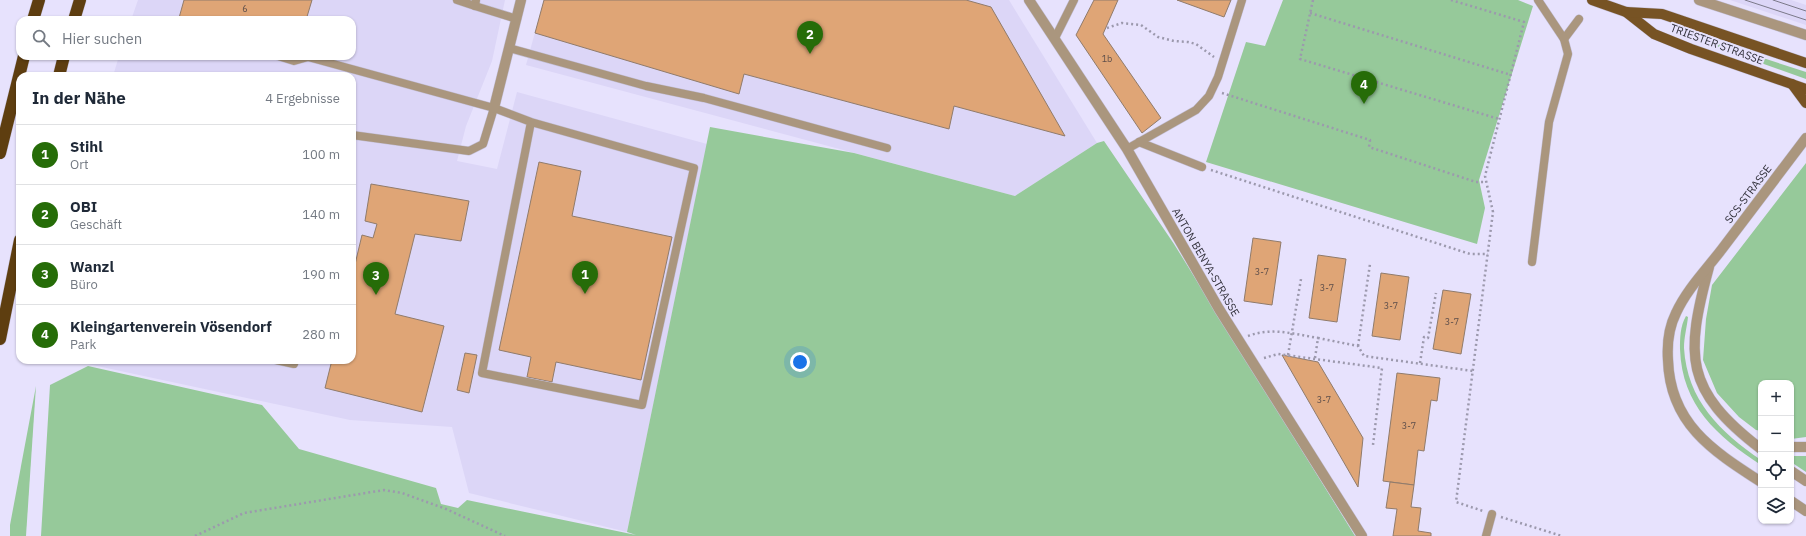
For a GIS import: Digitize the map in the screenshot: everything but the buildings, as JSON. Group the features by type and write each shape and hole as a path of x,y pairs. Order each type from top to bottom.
{"highway":[{"path":"34,16 39,0"},
{"path":"75,16 80,0"},
{"path":"20,72 23,60"},
{"path":"60,72 63,60"},
{"path":"0,153 16,88"},
{"path":"0,339 16,260"}],"main road":[{"name":"TRIESTER STRASSE","path":"1592,0 1626,12 1662,14 1806,63"},
{"name":"TRIESTER STRASSE","path":"1626,12 1654,34 1806,89"},
{"path":"1792,84 1806,103"}],"street":[{"path":"494,108 521,0"},
{"name":"ANTON BENYA-STRASSE","path":"1029,0 1127,149 1238,340 1362,536"},
{"path":"1699,0 1806,35"},
{"name":"SCS-STRASSE","path":"1758,480 1719,454 1699,436 1681,410 1672,388 1668,370 1670,333 1675,315 1692,286 1710,265 1806,138"},
{"name":"SCS-STRASSE","path":"1710,265 1696,317 1694,338 1695,359 1700,379 1709,398 1722,415 1737,431 1758,448"},
{"name":"SCS-STRASSE","path":"1737,431 1758,439"},
{"path":"1794,447 1806,447"},
{"path":"1794,473 1806,481"},
{"path":"1794,503 1806,511"}],"lane":[{"path":"457,0 476,3 516,19"},
{"path":"1055,38 1074,0"},
{"path":"1127,149 1196,110 1209,96 1222,64 1242,0"},
{"path":"1532,262 1549,122 1568,54 1564,39 1538,0"},
{"path":"1564,39 1579,19"},
{"path":"509,48 646,86 704,98 887,148"},
{"path":"319,60 494,108 531,122 694,168 642,405 482,373 531,122"},
{"path":"356,136 469,152 483,144 494,108"},
{"path":"1139,142 1202,167"},
{"path":"1486,536 1492,514"}],"path":[{"path":"1313,0 1300,59 1500,119"},
{"path":"1451,0 1524,22 1485,176 1493,212 1456,502 1562,536"},
{"path":"1310,13 1511,74"},
{"path":"1106,28 1122,23 1141,25 1158,37 1196,44 1222,64"},
{"path":"1212,91 1370,140 1369,147 1476,182 1486,182"},
{"path":"1202,167 1470,254 1488,254"},
{"path":"1370,264 1358,346 1364,356 1472,371"},
{"path":"1288,355 1301,278"},
{"path":"1420,363 1424,337 1428,338 1436,293"},
{"path":"1238,340 1259,332 1276,330 1358,346"},
{"path":"1315,358 1318,338"},
{"path":"1252,361 1278,354 1382,368 1373,445"},
{"path":"195,536 244,513 384,490 402,493 446,509 504,536"}],"shaded area":[{"path":"138,0 505,0 492,61 466,126 457,161 497,169 517,92 707,144 627,532 469,493 452,427 350,420 88,364 356,364 356,72 114,72 118,60 356,60 356,16 132,16"},
{"path":"544,0 1009,0 1097,143 1015,196 526,65"},
{"path":"1730,0 1791,0 1806,5 1806,25"}],"green space":[{"path":"1283,0 1518,0 1533,6 1479,180 1485,208 1477,244 1206,162 1246,42 1265,46"},
{"path":"1686,33 1806,72 1806,79 1685,36"},
{"path":"710,127 854,153 1015,196 1097,143 1104,141 1174,244 1355,536 41,536 50,385 88,366 262,405 299,449 436,488 441,504 458,508 467,500 636,535 627,532"},
{"path":"1806,163 1806,437 1794,439 1794,380 1758,380 1758,430 1739,417 1717,393 1703,360 1706,319 1712,285"},
{"path":"1686,316 1688,317 1684,340 1686,367 1699,399 1719,426 1758,458 1758,463 1730,443 1717,431 1705,418 1695,403 1687,387 1682,369 1680,337"},
{"path":"36,386 26,536 10,536 10,525"},
{"path":"1794,456 1806,456 1806,472 1794,464"}],"tram line":[{"path":"1745,0 1806,20"},
{"path":"1773,0 1806,11"}],"place":[{"name":"OBI","path":"810,54"},
{"name":"Kleingartenverein Vösendorf","path":"1364,104"},
{"name":"Stihl","path":"585,294"},
{"name":"Wanzl","path":"376,295"}]}
